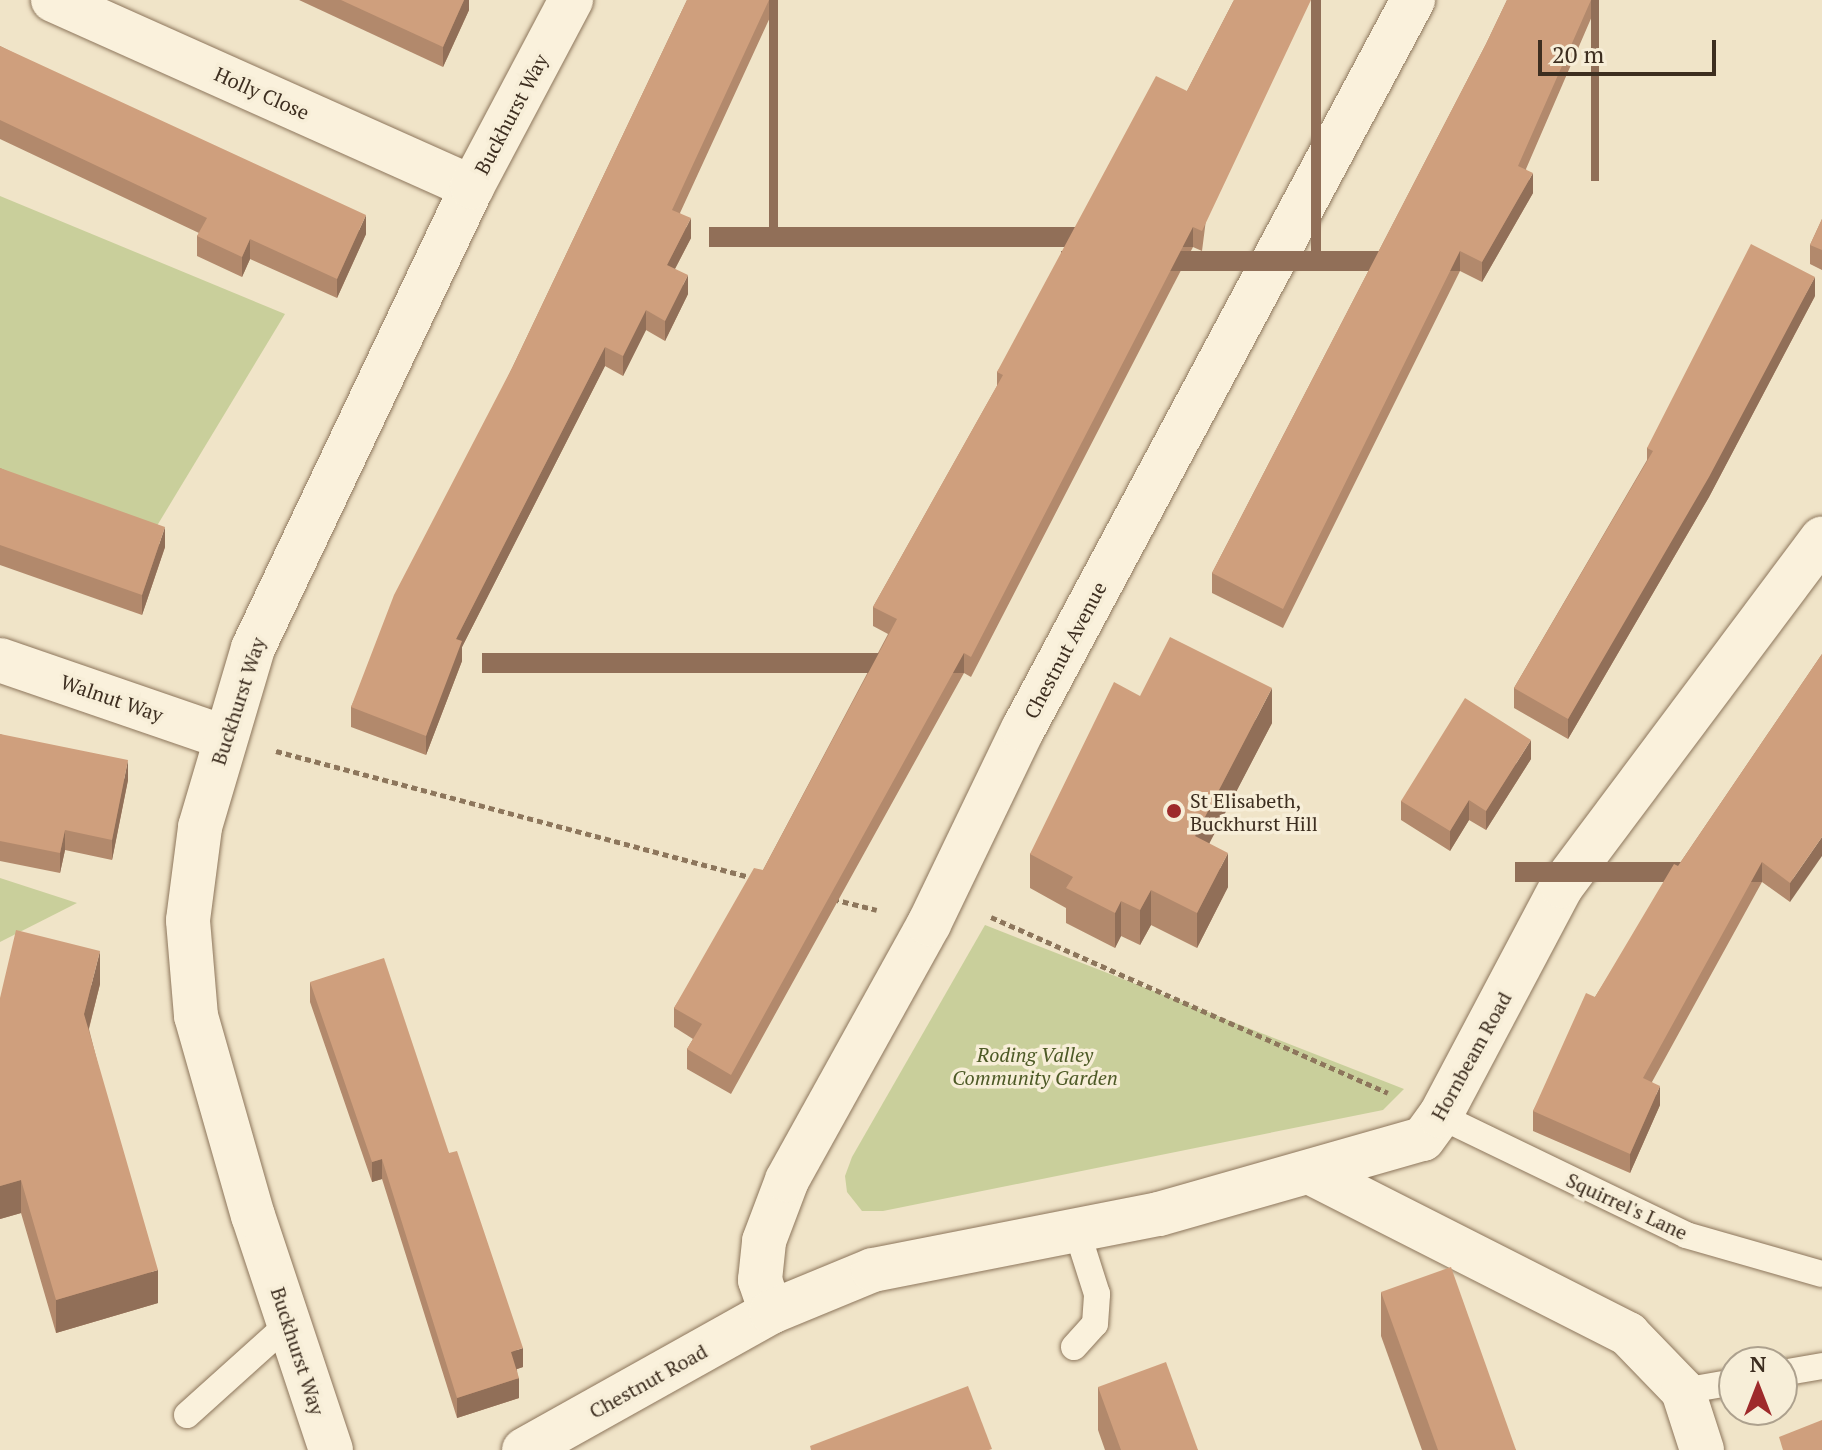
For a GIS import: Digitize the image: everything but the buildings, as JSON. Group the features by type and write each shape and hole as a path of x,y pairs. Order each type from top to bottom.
{"street":[{"name":"Holly Close","path":"53,0 472,187"},
{"name":"Buckhurst Way","path":"331,1450 196,1016 188,920 200,827 223,737 253,648 472,187 571,0"},
{"name":"Chestnut Avenue","path":"771,1312 760,1280 764,1241 787,1180 929,924 1023,729 1413,0"},
{"name":"Hornbeam Road","path":"771,1312 873,1270 1159,1214 1423,1139 1440,1116 1562,886 1822,538"},
{"name":"Walnut Way","path":"0,660 223,737"},
{"path":"1311,1173 1628,1334 1683,1391 1702,1450"},
{"name":"Chestnut Road","path":"524,1450 771,1312"}],"lane":[{"name":"Squirrel's Lane","path":"1440,1116 1686,1235 1822,1274"},
{"path":"1074,1347 1095,1324 1097,1294 1076,1228"},
{"path":"187,1415 289,1323"},
{"path":"1798,1370 1822,1366"},
{"path":"1683,1391 1718,1385"}],"path":[{"path":"223,737 760,879"},
{"path":"821,895 929,924 981,912 1440,1116"}],"green space":[{"path":"0,196 285,314 149,539 0,474"},
{"path":"0,878 77,903 0,942"},
{"name":"Roding Valley Community Garden","path":"985,925 1404,1089 1383,1110 883,1211 862,1211 847,1192 845,1176 852,1157"}],"place":[{"name":"St Elisabeth, Buckhurst Hill","path":"1174,811"}]}
